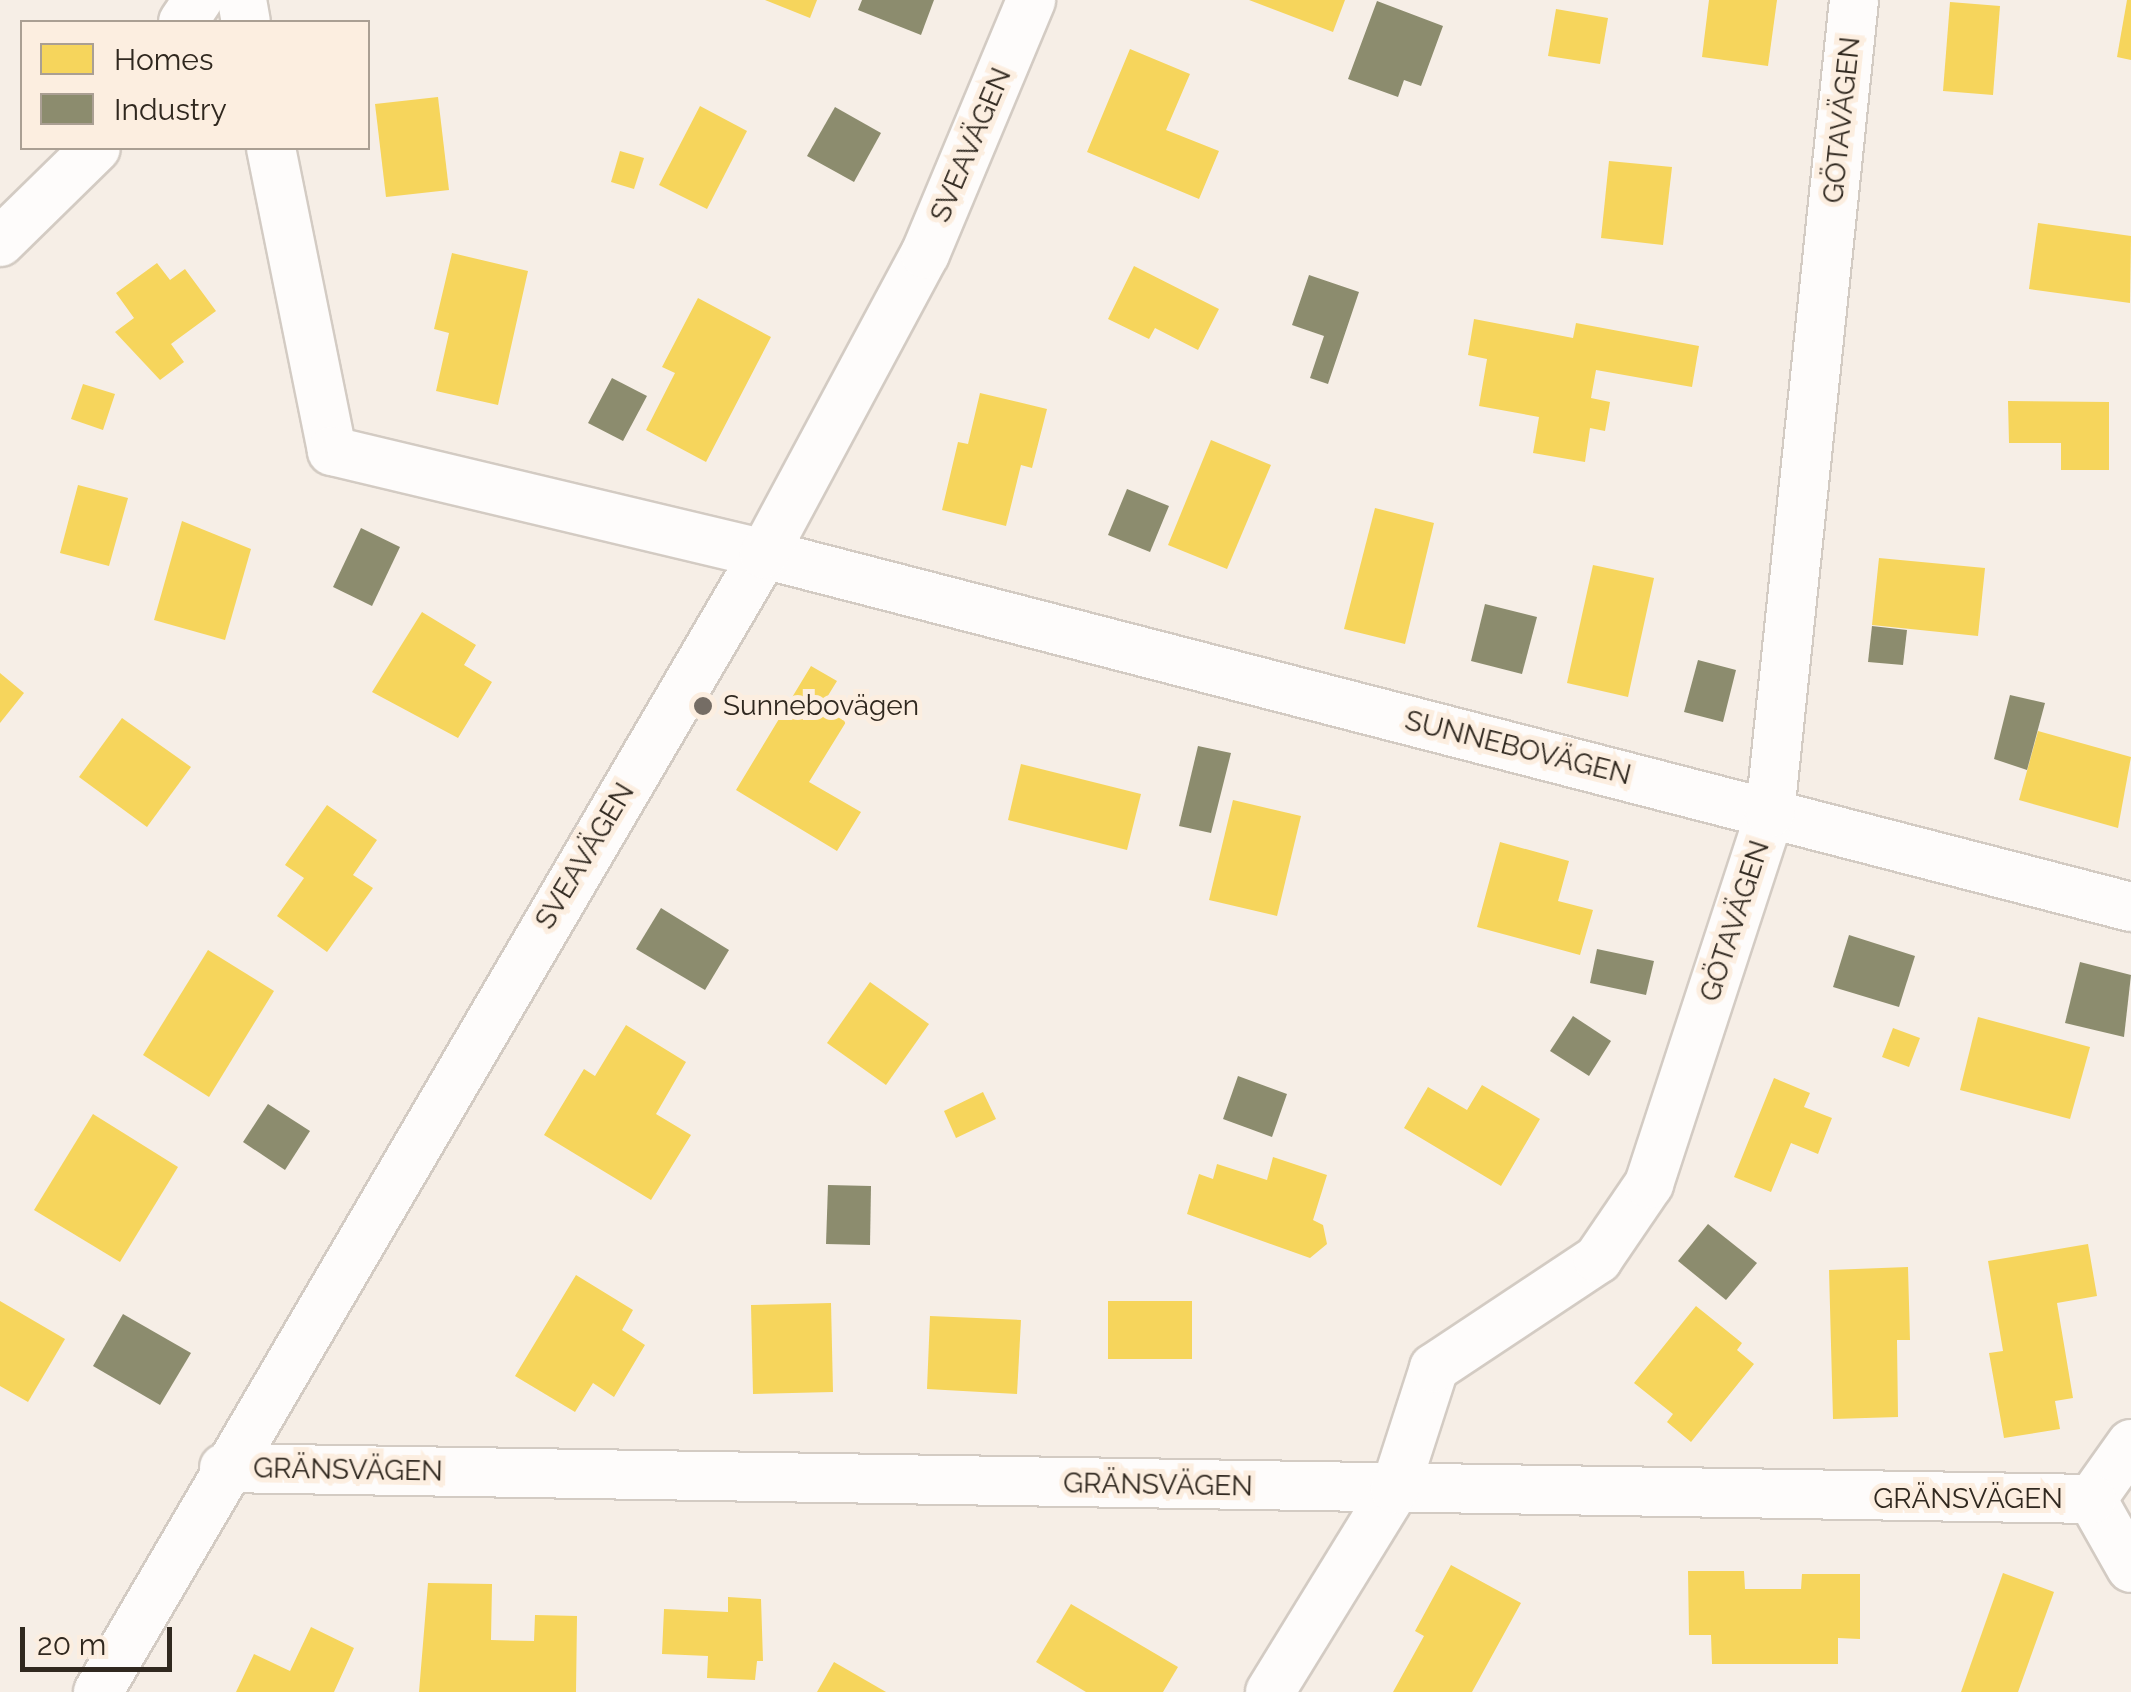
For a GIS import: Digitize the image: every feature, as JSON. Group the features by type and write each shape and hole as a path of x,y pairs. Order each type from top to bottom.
{"street":[{"name":"SVEAVÄGEN","path":"98,1692 224,1468 764,554 925,254 1031,0"},
{"name":"GÖTAVÄGEN","path":"1270,1692 1395,1489 1434,1368 1598,1259 1649,1184 1770,813 1854,0"},
{"path":"0,242 94,150"},
{"name":"SUNNEBOVÄGEN","path":"271,150 332,451 764,554 2131,907"},
{"path":"2131,1444 2092,1499 2131,1568"},
{"name":"GRÄNSVÄGEN","path":"224,1468 2092,1499"}],"building: Homes":[{"path":"765,0 817,0 810,18"},
{"path":"1249,0 1345,0 1333,32"},
{"path":"1709,0 1777,0 1768,66 1702,57"},
{"path":"2127,0 2131,0 2131,60 2117,57"},
{"path":"1950,2 2000,6 1993,95 1943,91"},
{"path":"1556,9 1608,18 1600,64 1548,56"},
{"path":"1130,49 1190,74 1166,130 1219,151 1199,199 1087,152"},
{"path":"438,97 449,190 386,197 375,104"},
{"path":"700,106 747,131 707,209 659,185"},
{"path":"620,151 644,158 634,189 611,182"},
{"path":"1609,161 1672,167 1663,245 1601,238"},
{"path":"2038,223 2131,236 2130,303 2029,289"},
{"path":"452,253 528,271 498,405 436,391 449,333 434,329"},
{"path":"157,263 170,280 185,269 216,311 171,344 184,362 160,380 115,332 134,318 116,293"},
{"path":"1134,266 1219,309 1198,350 1155,328 1149,339 1108,319"},
{"path":"698,298 771,337 706,462 646,430 675,373 662,367"},
{"path":"1474,319 1573,338 1576,323 1699,346 1692,387 1596,370 1591,398 1610,402 1605,431 1590,428 1585,462 1533,453 1539,417 1479,406 1487,359 1468,355"},
{"path":"83,384 115,394 103,430 71,419"},
{"path":"980,393 1047,409 1032,468 1021,465 1006,526 942,510 958,442 968,444"},
{"path":"2008,401 2109,402 2109,470 2061,470 2061,443 2009,443"},
{"path":"1211,440 1271,465 1227,569 1168,545"},
{"path":"78,485 128,498 109,566 60,553"},
{"path":"1375,508 1434,523 1405,644 1344,629"},
{"path":"182,521 251,549 225,640 154,620"},
{"path":"1879,558 1985,568 1978,636 1872,625"},
{"path":"1593,565 1654,578 1628,697 1567,683"},
{"path":"422,612 476,645 464,665 492,682 458,738 372,692"},
{"path":"811,666 837,681 821,707 846,722 809,782 861,812 837,851 736,790"},
{"path":"0,673 24,693 0,723"},
{"path":"122,718 191,767 147,827 79,777"},
{"path":"2038,731 2131,757 2118,828 2019,800"},
{"path":"1021,764 1141,794 1127,850 1008,820"},
{"path":"1233,800 1301,816 1277,916 1209,900"},
{"path":"327,805 377,840 353,875 373,888 327,952 277,916 304,878 285,865"},
{"path":"1500,842 1569,861 1558,901 1593,910 1580,955 1477,927"},
{"path":"208,950 274,991 209,1097 143,1055"},
{"path":"870,982 929,1024 886,1085 827,1043"},
{"path":"1978,1017 2090,1047 2070,1119 1960,1090"},
{"path":"626,1025 686,1062 656,1114 691,1135 651,1200 544,1135 584,1069 595,1076"},
{"path":"1893,1028 1920,1038 1909,1067 1882,1057"},
{"path":"1774,1078 1810,1093 1804,1107 1832,1118 1818,1154 1791,1143 1771,1192 1734,1177"},
{"path":"1482,1085 1540,1119 1501,1186 1404,1128 1428,1087 1467,1110"},
{"path":"983,1092 996,1119 956,1138 944,1111"},
{"path":"93,1114 178,1167 120,1262 34,1210"},
{"path":"1273,1157 1327,1175 1313,1220 1323,1225 1327,1244 1310,1258 1187,1214 1199,1174 1213,1179 1217,1164 1267,1180"},
{"path":"2088,1244 2097,1296 2057,1303 2073,1398 2055,1401 2060,1429 2004,1438 1989,1353 2003,1351 1988,1261"},
{"path":"1908,1267 1910,1340 1897,1340 1898,1417 1833,1419 1829,1270"},
{"path":"576,1275 633,1310 622,1330 645,1345 614,1397 593,1383 575,1412 515,1376"},
{"path":"0,1301 65,1339 28,1402 0,1386"},
{"path":"1108,1301 1192,1301 1192,1359 1108,1359"},
{"path":"831,1303 833,1392 753,1394 751,1305"},
{"path":"1696,1306 1742,1343 1737,1350 1754,1364 1691,1442 1667,1422 1673,1414 1634,1383"},
{"path":"930,1316 1021,1320 1017,1394 927,1389"},
{"path":"1451,1565 1521,1603 1472,1692 1393,1692 1424,1636 1415,1631"},
{"path":"1688,1571 1744,1571 1745,1589 1801,1589 1802,1574 1860,1574 1860,1639 1838,1638 1838,1664 1712,1664 1711,1635 1689,1635"},
{"path":"2003,1573 2054,1592 2018,1692 1961,1692"},
{"path":"428,1583 492,1584 491,1640 534,1641 535,1615 577,1616 576,1692 419,1692"},
{"path":"728,1597 761,1599 763,1661 757,1661 755,1680 707,1678 708,1656 662,1654 664,1609 728,1612"},
{"path":"1071,1604 1178,1667 1163,1692 1086,1692 1036,1662"},
{"path":"311,1627 354,1648 334,1692 236,1692 254,1654 290,1671"},
{"path":"834,1662 886,1692 817,1692"}],"building: Industry":[{"path":"862,0 934,0 921,35 858,10"},
{"path":"1377,1 1443,26 1421,86 1404,80 1398,97 1348,79"},
{"path":"835,107 881,133 854,182 807,156"},
{"path":"1309,275 1359,292 1328,384 1310,378 1324,336 1292,325"},
{"path":"612,378 647,396 623,441 588,423"},
{"path":"1127,489 1169,506 1150,552 1108,535"},
{"path":"361,528 400,547 372,606 333,587"},
{"path":"1485,604 1537,617 1522,674 1471,661"},
{"path":"1872,626 1907,630 1903,665 1868,662"},
{"path":"1698,660 1736,670 1723,722 1684,712"},
{"path":"2010,695 2045,703 2027,770 1994,759"},
{"path":"1198,746 1231,753 1211,833 1179,826"},
{"path":"661,908 729,950 705,990 636,949"},
{"path":"1849,935 1915,956 1899,1007 1833,987"},
{"path":"1597,949 1654,961 1646,995 1590,983"},
{"path":"2080,962 2131,975 2124,1037 2065,1023"},
{"path":"1573,1016 1611,1041 1589,1076 1550,1051"},
{"path":"1238,1076 1287,1094 1272,1137 1223,1119"},
{"path":"268,1104 310,1131 285,1170 243,1142"},
{"path":"828,1185 871,1186 870,1245 826,1244"},
{"path":"1708,1224 1757,1263 1726,1300 1678,1261"},
{"path":"123,1314 191,1353 160,1405 93,1366"}],"place":[{"name":"Sunnebovägen","path":"703,706"}]}
